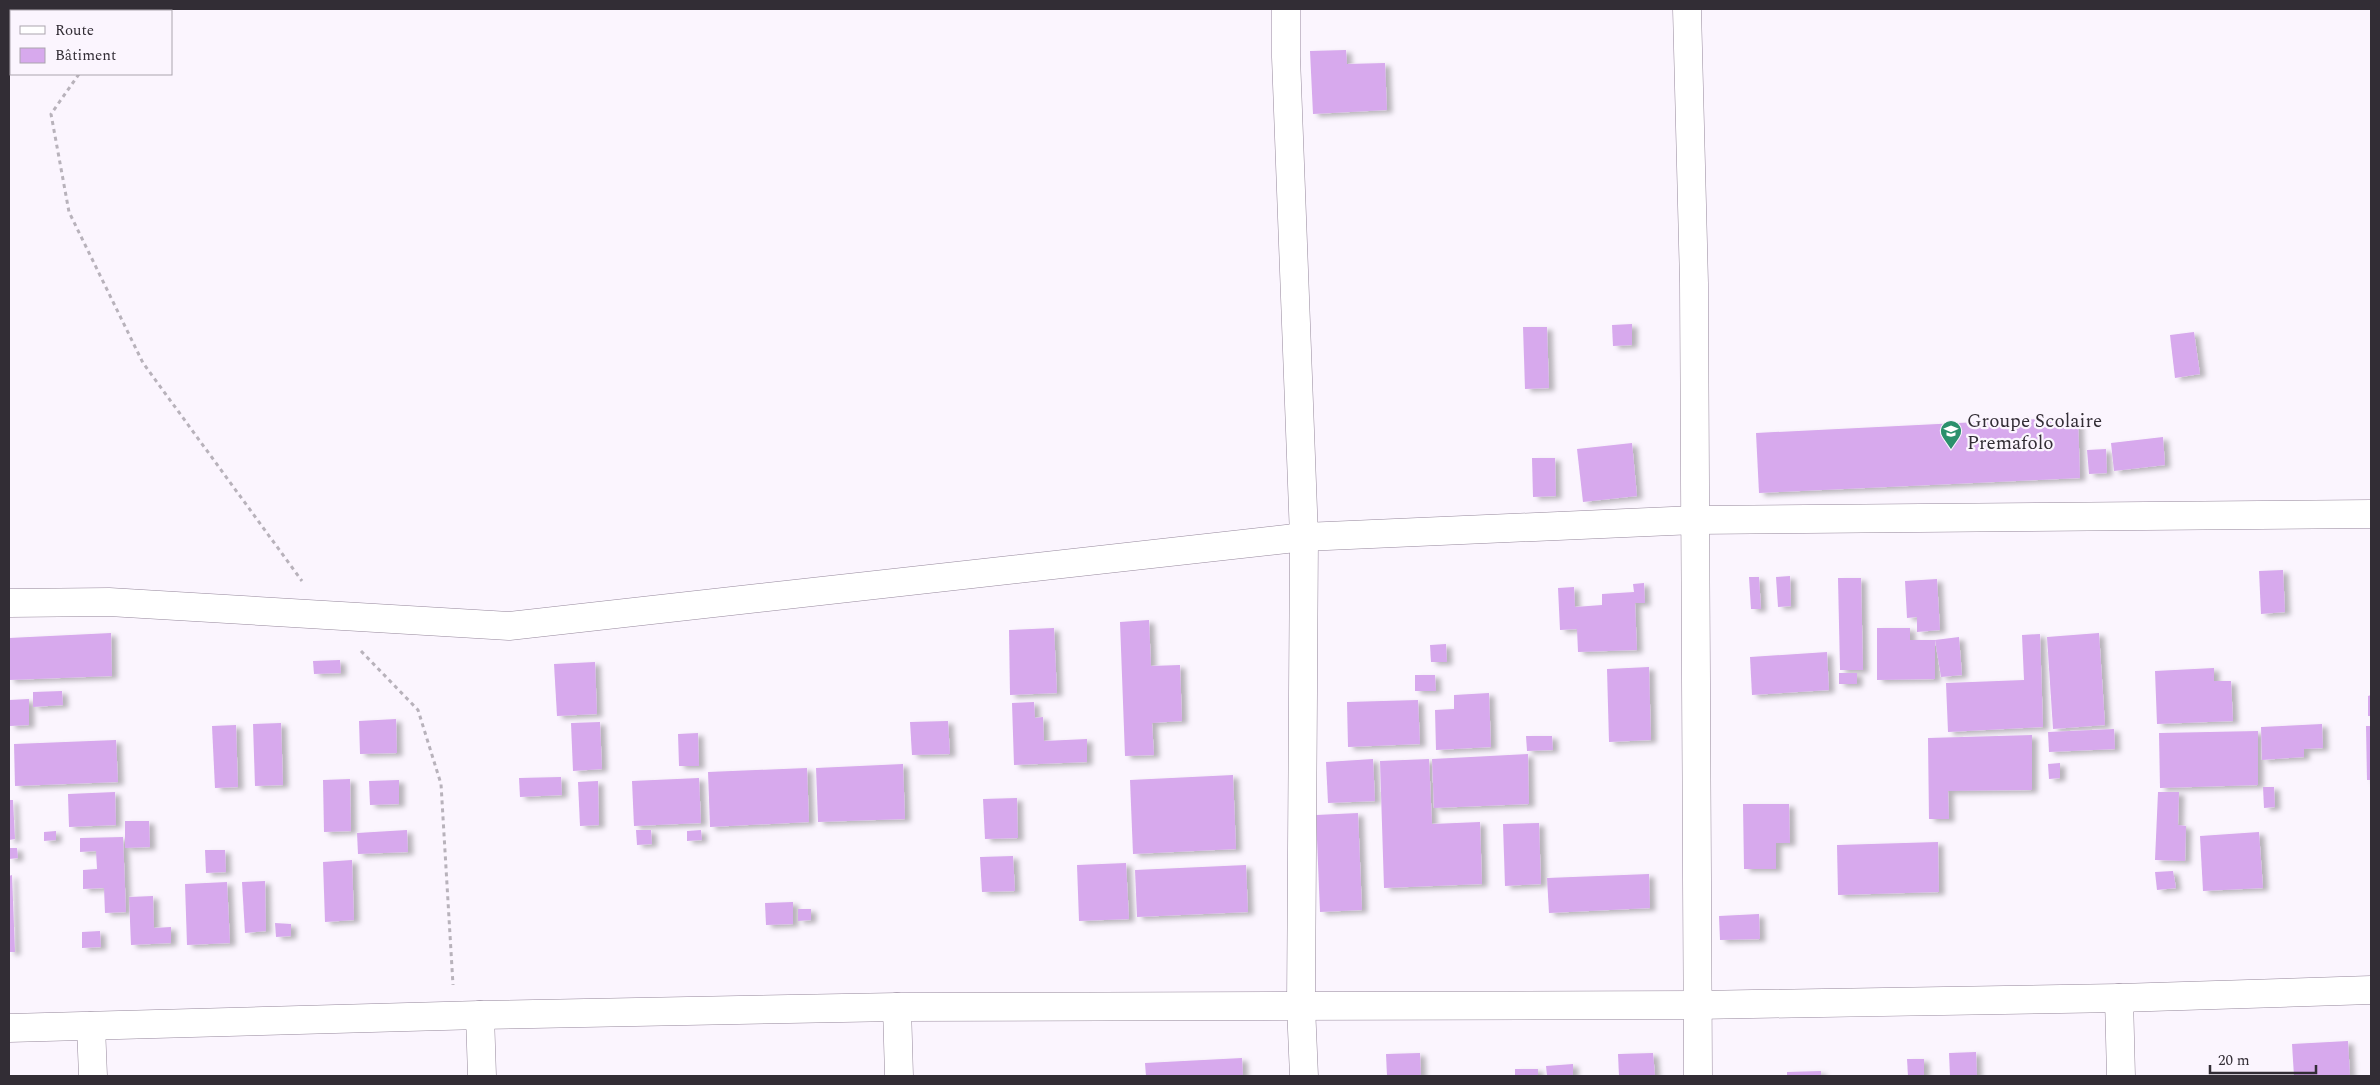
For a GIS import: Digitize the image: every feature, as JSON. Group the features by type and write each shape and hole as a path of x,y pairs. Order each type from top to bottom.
{"street":[{"path":"1286,9 1286,57 1304,537 1301,1006 1304,1076"},
{"path":"1687,9 1694,283 1698,1076"},
{"path":"9,603 110,602 509,626 1304,537 1695,520 2371,514"},
{"path":"9,1028 467,1015 897,1007 1697,1005 2119,998 2371,990"},
{"path":"2119,998 2121,1076"},
{"path":"897,1007 900,1076"},
{"path":"467,1015 482,1076"},
{"path":"91,1026 93,1076"}],"path":[{"path":"78,75 51,114 69,212 143,363 326,615 418,710 441,784 467,1015"}],"building":[{"path":"1346,50 1347,64 1385,63 1387,110 1313,114 1310,51"},
{"path":"1632,324 1632,345 1613,346 1612,325"},
{"path":"1523,327 1547,327 1549,388 1525,389"},
{"path":"2194,332 2200,374 2175,378 2170,335"},
{"path":"2078,417 2080,478 1759,493 1756,433"},
{"path":"2163,437 2165,465 2114,471 2111,443"},
{"path":"1632,443 1637,496 1583,502 1577,449"},
{"path":"2106,449 2107,473 2089,474 2087,450"},
{"path":"1532,458 1555,458 1556,496 1533,497"},
{"path":"2283,570 2285,612 2261,614 2259,571"},
{"path":"1790,576 1791,606 1778,607 1776,577"},
{"path":"1749,577 1759,577 1761,609 1751,609"},
{"path":"1838,578 1861,578 1863,670 1840,670"},
{"path":"1937,579 1940,630 1917,632 1917,617 1907,618 1905,581"},
{"path":"1644,583 1645,603 1635,603 1637,650 1578,652 1577,629 1560,630 1558,588 1574,587 1575,607 1602,605 1602,594 1634,592 1633,584"},
{"path":"1149,620 1151,666 1180,665 1182,721 1152,723 1154,755 1125,756 1120,622"},
{"path":"1054,628 1057,693 1010,695 1009,630"},
{"path":"1877,628 1910,628 1910,640 1935,640 1935,679 1877,680"},
{"path":"111,633 112,676 9,680 9,638"},
{"path":"2099,633 2105,725 2053,729 2047,637"},
{"path":"2040,634 2043,727 1948,732 1946,683 2024,680 2022,635"},
{"path":"1959,637 1962,675 1941,677 1935,640"},
{"path":"1446,644 1447,662 1431,662 1430,645"},
{"path":"1827,652 1829,690 1752,695 1750,657"},
{"path":"340,660 341,673 314,674 313,661"},
{"path":"595,662 597,714 557,716 554,664"},
{"path":"1649,667 1651,740 1609,742 1607,669"},
{"path":"2214,668 2214,681 2231,681 2233,721 2157,724 2155,671"},
{"path":"1839,673 1857,673 1857,684 1839,684"},
{"path":"1415,675 1435,675 1436,691 1415,691"},
{"path":"62,691 63,705 33,707 33,692"},
{"path":"1489,693 1491,747 1436,750 1435,710 1454,709 1454,695"},
{"path":"2371,695 2371,716 2368,716 2368,696"},
{"path":"29,699 29,725 10,726 9,700"},
{"path":"1418,700 1420,744 1348,747 1347,702"},
{"path":"1034,702 1035,718 1043,717 1044,741 1087,739 1087,762 1014,765 1012,703"},
{"path":"396,719 397,753 360,754 359,721"},
{"path":"948,721 950,754 912,755 910,722"},
{"path":"600,722 602,769 573,771 571,723"},
{"path":"281,723 283,785 255,786 253,724"},
{"path":"2322,724 2323,748 2304,749 2304,757 2262,760 2261,727"},
{"path":"236,725 238,787 215,788 212,726"},
{"path":"2366,726 2371,726 2371,780 2367,780"},
{"path":"2114,729 2115,749 2049,752 2048,732"},
{"path":"2258,731 2258,785 2160,788 2159,733"},
{"path":"698,733 699,766 679,766 678,734"},
{"path":"2032,735 2032,790 1948,791 1949,819 1929,819 1928,738"},
{"path":"1526,736 1552,736 1553,750 1527,751"},
{"path":"116,740 118,782 15,786 14,744"},
{"path":"1528,754 1529,804 1434,808 1432,759"},
{"path":"1373,759 1375,801 1328,803 1326,762"},
{"path":"1429,759 1432,824 1480,822 1482,884 1384,888 1380,761"},
{"path":"2060,763 2060,778 2049,779 2048,764"},
{"path":"903,764 905,819 818,822 816,768"},
{"path":"807,768 809,822 710,827 708,772"},
{"path":"1233,775 1236,849 1133,854 1130,780"},
{"path":"561,777 562,795 520,797 519,778"},
{"path":"699,778 701,823 634,826 632,781"},
{"path":"350,779 351,831 324,832 323,780"},
{"path":"399,780 399,804 370,805 369,781"},
{"path":"598,781 599,825 580,826 578,782"},
{"path":"2263,787 2274,787 2275,807 2264,808"},
{"path":"115,792 116,825 69,827 68,794"},
{"path":"2158,792 2179,792 2178,825 2186,826 2185,861 2155,860"},
{"path":"1017,798 1018,838 985,839 983,799"},
{"path":"9,800 13,800 15,839 9,840"},
{"path":"1743,804 1789,804 1790,843 1776,843 1776,869 1744,869"},
{"path":"1358,813 1362,910 1320,912 1316,815"},
{"path":"125,821 149,821 150,847 125,848"},
{"path":"1539,823 1541,884 1505,886 1503,824"},
{"path":"407,830 408,852 358,854 357,833"},
{"path":"636,830 651,830 652,844 637,845"},
{"path":"701,830 702,840 687,841 687,831"},
{"path":"56,831 56,840 44,841 44,832"},
{"path":"2259,832 2263,888 2203,891 2200,836"},
{"path":"123,837 126,912 105,913 104,888 83,889 83,870 97,869 96,851 80,852 80,838"},
{"path":"1938,842 1939,892 1838,895 1837,845"},
{"path":"9,848 17,848 18,858 9,859"},
{"path":"205,850 225,850 226,872 206,873"},
{"path":"1013,856 1015,891 982,892 980,857"},
{"path":"352,860 354,920 325,922 323,862"},
{"path":"1126,863 1129,919 1079,921 1077,865"},
{"path":"1246,865 1248,912 1137,917 1135,870"},
{"path":"2173,871 2176,888 2157,890 2155,872"},
{"path":"1649,874 1650,908 1549,913 1547,878"},
{"path":"12,875 15,952 9,952 9,876"},
{"path":"265,881 266,931 245,933 242,882"},
{"path":"227,882 230,943 187,945 185,884"},
{"path":"153,896 154,928 171,927 171,943 131,945 129,897"},
{"path":"793,902 793,924 766,925 765,903"},
{"path":"798,909 811,909 811,920 798,921"},
{"path":"1759,914 1760,939 1720,940 1719,916"},
{"path":"275,923 291,924 291,936 276,937"},
{"path":"100,931 101,947 82,948 82,932"},
{"path":"2348,1041 2350,1076 2294,1076 2292,1044"},
{"path":"1976,1052 1977,1076 1950,1076 1949,1053"},
{"path":"1420,1053 1421,1076 1387,1076 1386,1054"},
{"path":"1653,1053 1655,1076 1619,1076 1618,1054"},
{"path":"1242,1058 1243,1076 1146,1076 1145,1063"},
{"path":"1907,1059 1924,1059 1924,1076 1908,1076"},
{"path":"1573,1064 1573,1076 1547,1076 1546,1066"},
{"path":"1515,1069 1538,1069 1538,1076 1515,1076"},
{"path":"1821,1071 1821,1076 1787,1076 1787,1072"}],"place":[{"name":"Groupe Scolaire Premafolo","path":"1951,450"}]}
